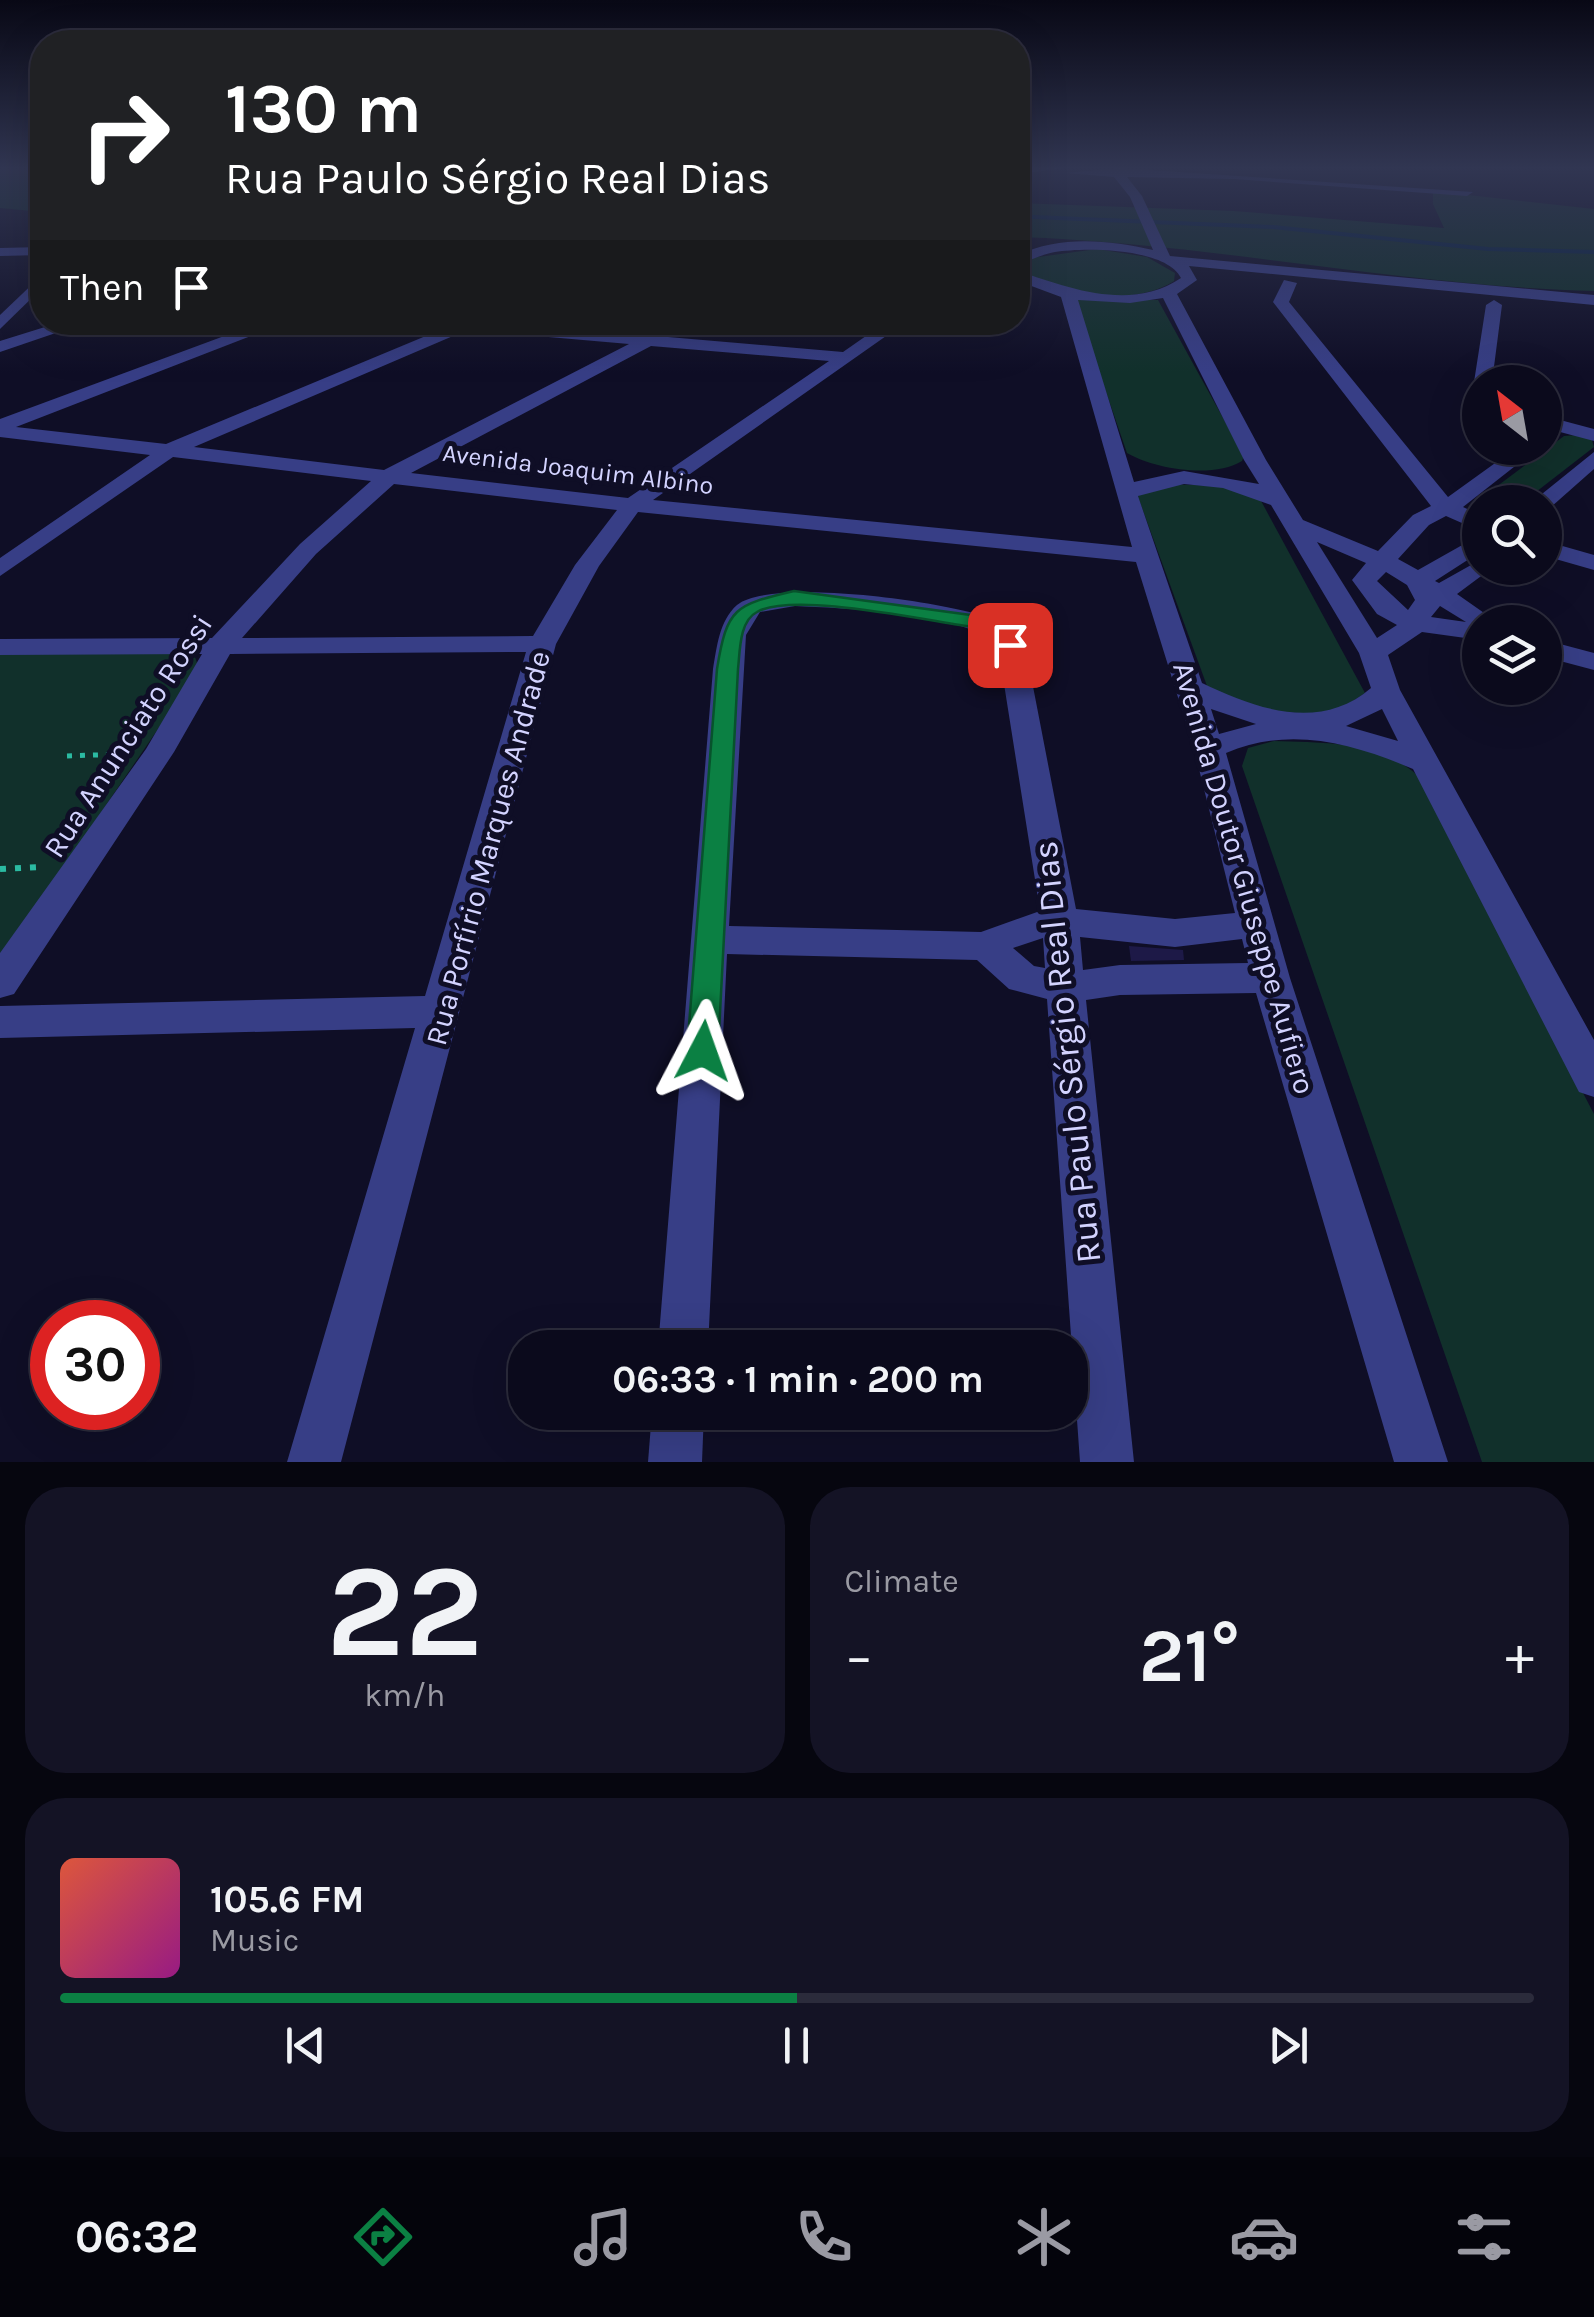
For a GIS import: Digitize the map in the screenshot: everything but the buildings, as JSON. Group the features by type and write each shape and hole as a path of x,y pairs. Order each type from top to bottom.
{"street":[{"path":"1119,248 1136,236"},
{"path":"1157,236 1255,460 1373,653 1386,690 1594,1079"},
{"path":"1030,258 1053,248 1119,248 1167,259 1244,268 1594,300"},
{"path":"0,252 30,251"},
{"path":"1030,285 1122,298 1244,268"},
{"path":"1030,271 1059,292"},
{"path":"1290,284 1281,302 1462,510"},
{"path":"1030,296 1059,292"},
{"name":"Avenida Doutor Giuseppe Aufiero","path":"1059,292 1150,556 1209,749 1243,925 1271,978 1421,1462"},
{"path":"0,324 30,293"},
{"path":"1486,365 1494,304"},
{"path":"0,346 37,335"},
{"path":"0,428 245,335"},
{"path":"0,569 170,450 444,335"},
{"path":"578,335 844,358"},
{"name":"Rua Anunciato Rossi","path":"0,983 159,752 223,642 308,549 392,474 660,335"},
{"name":"Rua Porfírio Marques Andrade","path":"314,1462 443,1011 542,644 587,565 632,505 878,335"},
{"name":"Avenida Joaquim Albino","path":"0,428 632,505 1150,556"},
{"path":"1562,430 1594,435"},
{"path":"1562,486 1594,458"},
{"path":"1122,477 1220,473 1255,460"},
{"path":"1496,485 1513,465"},
{"path":"1122,477 1156,481 1197,478 1241,485 1279,500"},
{"path":"1462,520 1382,565 1364,580 1370,592 1424,602 1462,615"},
{"path":"1296,525 1382,565 1424,602 1462,622"},
{"path":"1424,602 1462,529"},
{"path":"1562,553 1594,563"},
{"path":"1373,653 1424,602 1462,578"},
{"name":"Rua Paulo Sérgio Real Dias","path":"684,1330 727,669 734,627 748,608 794,597 978,622 999,631 1010,645 1075,921 1066,988 1107,1462"},
{"path":"0,646 223,642 542,644"},
{"path":"1562,653 1594,662"},
{"path":"1190,688 1251,714 1322,721 1352,716 1374,705 1386,690"},
{"path":"1209,749 1258,731 1322,730 1374,742 1424,763"},
{"path":"710,940 986,946 1018,926 1075,921 1109,928 1204,934 1243,925"},
{"path":"986,946 1023,978 1066,988 1120,980 1271,978"},
{"path":"0,1022 443,1011"},
{"path":"675,1462 677,1430"}],"path":[{"path":"67,756 159,752"}],"green space":[{"path":"1030,236 1594,236 1594,291 1450,281"},
{"path":"1097,249 1147,257 1175,273 1174,281 1140,294 1078,293 1030,276 1031,258"},
{"path":"1074,299 1158,300 1244,456 1242,461 1216,470 1184,470 1152,464 1127,453"},
{"path":"1564,436 1592,440 1594,447 1545,485 1499,485 1525,465 1562,465"},
{"path":"1164,484 1227,486 1260,499 1365,693 1332,715 1252,710 1207,686 1138,497 1140,492"},
{"path":"181,652 195,657 199,669 0,960 0,654"},
{"path":"1274,741 1368,749 1417,775 1594,1114 1594,1462 1482,1462 1242,766 1248,748"}],"waterway":[{"path":"1363,236 1488,249 1594,252"}],"route":[{"path":"703,1051 727,669 734,627 748,608 768,600 794,597 978,622 999,631 1010,645"}]}
